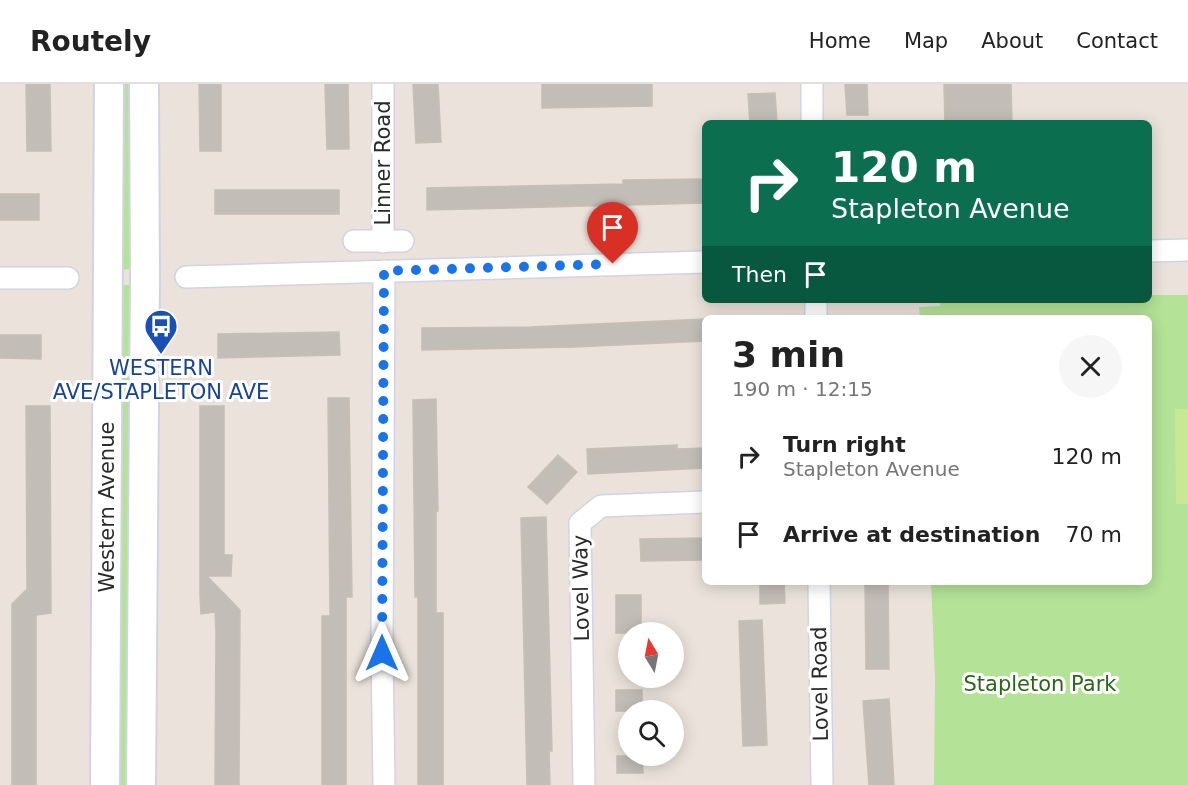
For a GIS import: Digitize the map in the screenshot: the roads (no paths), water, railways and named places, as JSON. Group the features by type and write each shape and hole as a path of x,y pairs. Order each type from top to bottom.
{"street":[{"name":"Western Avenue","path":"105,785 109,84"},
{"name":"Western Avenue","path":"141,785 145,289 144,84"},
{"name":"Linner Road","path":"354,241 393,241 382,84"},
{"path":"812,84 812,120"},
{"path":"1152,251 1188,250"},
{"path":"186,276 702,262"},
{"path":"384,271 382,653 384,785"},
{"path":"0,278 68,278"},
{"name":"Lovel Way","path":"584,785 580,523 601,506 702,502"},
{"name":"Lovel Road","path":"819,585 822,785"}],"place":[{"name":"WESTERN AVE/STAPLETON AVE","path":"161,355"}],"park label":[{"name":"Stapleton Park","path":"1040,684"}]}
